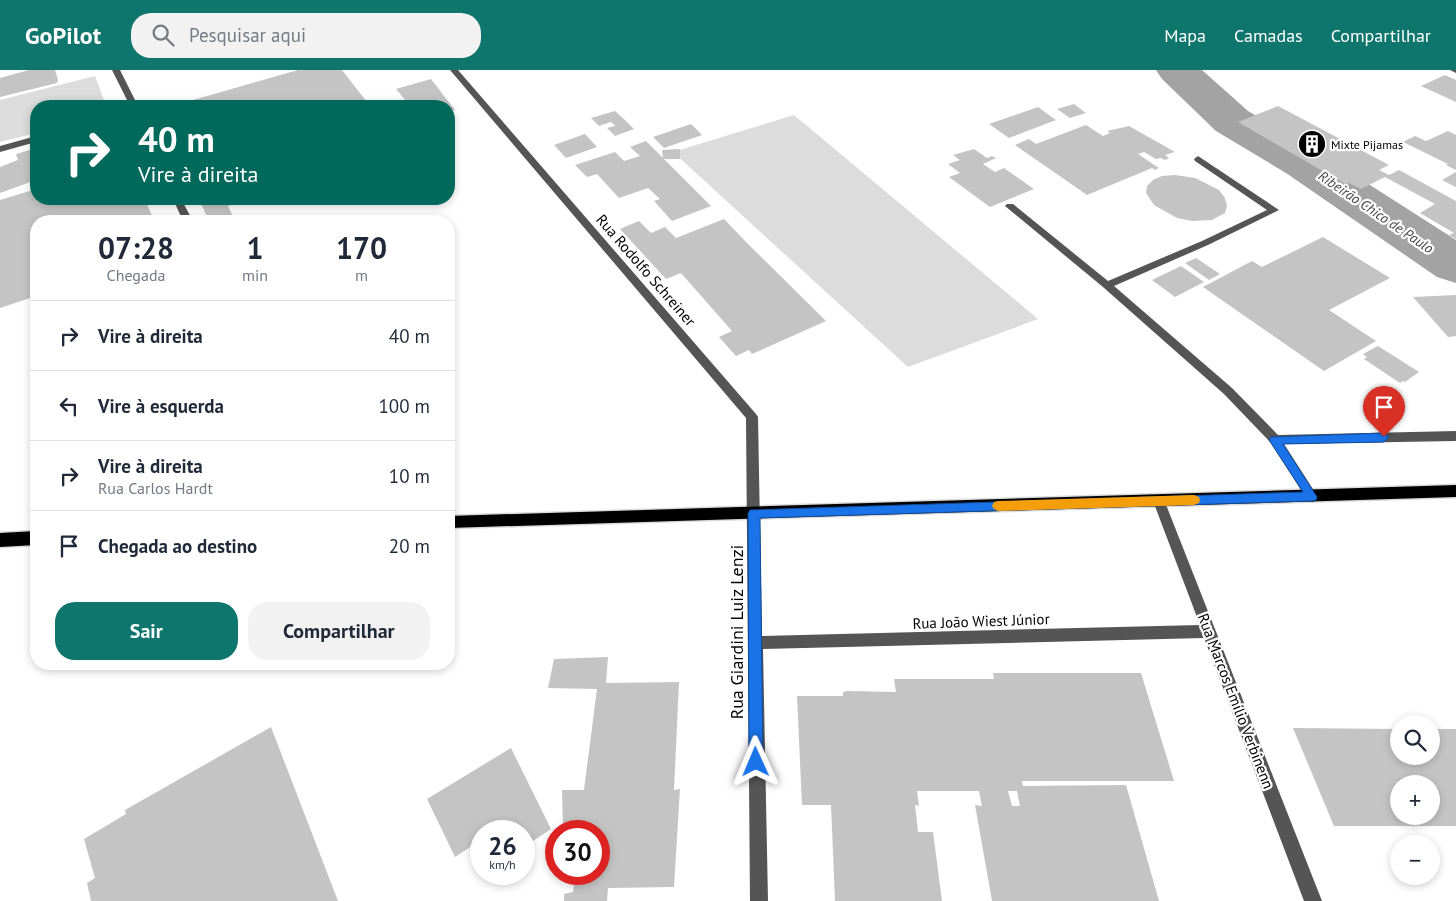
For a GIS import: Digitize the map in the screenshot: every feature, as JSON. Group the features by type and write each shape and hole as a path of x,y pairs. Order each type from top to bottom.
{"highway":[{"path":"455,522 1312,497 1456,491"},
{"path":"0,540 30,538"}],"street":[{"path":"116,70 131,100"},
{"name":"Rua Rodolfo Schreiner","path":"454,70 752,417 754,513"},
{"path":"0,150 30,141"},
{"path":"1107,285 1205,243 1274,210 1198,159"},
{"path":"1010,206 1107,285 1228,390 1275,440 1312,497"},
{"path":"1275,440 1456,436"},
{"name":"Rua Marcos Emílio Verbinenn","path":"1159,501 1312,901"},
{"name":"Rua Giardini Luiz Lenzi","path":"754,513 754,643 759,901"},
{"name":"Rua João Wiest Júnior","path":"754,643 1209,631"}],"shaded area":[{"path":"95,76 104,100 30,100 30,134 0,142 0,100"},
{"path":"794,115 1038,319 908,367 673,152"}],"building":[{"path":"29,70 55,70 57,83 0,97 0,78"},
{"path":"298,70 342,70 365,100 193,100"},
{"path":"1445,75 1456,80 1456,102 1421,86"},
{"path":"431,79 447,100 405,100 396,89"},
{"path":"1074,104 1086,113 1070,118 1057,109"},
{"name":"Mixte Pijamas","path":"1278,106 1389,165 1379,170 1389,175 1399,170 1456,201 1456,239 1449,235 1454,233 1420,213 1435,204 1385,177 1361,189 1349,183 1345,184 1238,122"},
{"path":"1038,107 1056,120 1009,138 989,124"},
{"path":"615,111 634,129 615,136 607,128 615,126 611,122 599,126 591,118"},
{"path":"691,124 702,135 664,148 653,137"},
{"path":"1086,125 1103,136 1110,133 1107,131 1129,126 1175,152 1165,155 1169,158 1165,160 1161,158 1156,159 1144,152 1138,154 1159,168 1155,170 1152,168 1087,195 1015,145 1029,139 1036,144"},
{"path":"1448,131 1456,135 1456,170 1446,165 1448,164 1403,142 1415,136 1426,141"},
{"path":"585,134 597,147 566,158 554,145"},
{"path":"646,141 711,206 672,221 654,201 660,199 648,188 619,198 597,174 587,177 575,165 615,152 624,161 640,156 630,147"},
{"path":"680,149 680,159 663,159 662,150"},
{"path":"974,149 987,158 992,156 996,158 983,164 995,172 1004,168 1034,189 990,207 949,177 960,173 948,164 960,160 953,155"},
{"path":"30,150 30,182 0,193 0,167 18,160 16,154"},
{"path":"1456,172 1456,187 1442,180"},
{"path":"1175,175 1195,178 1219,190 1225,198 1227,206 1225,213 1212,220 1192,221 1177,218 1154,205 1146,193 1147,186 1153,180 1162,176"},
{"path":"30,191 30,205 147,205 152,215 30,215 30,298 0,308 0,200"},
{"path":"202,205 231,205 228,206 232,215 206,215"},
{"path":"724,219 826,321 752,354 749,350 736,356 719,337 732,331 681,273 666,279 620,229 639,221 651,233 665,227 676,238"},
{"path":"1323,237 1390,278 1329,310 1376,341 1324,371 1203,287 1252,261 1262,267"},
{"path":"1196,258 1220,274 1209,280 1185,263"},
{"path":"1181,266 1204,282 1175,297 1152,280"},
{"path":"1456,295 1456,336 1448,337 1413,297"},
{"path":"1378,346 1419,372 1405,382 1400,383 1364,359 1367,357 1363,354"},
{"path":"608,657 606,683 679,682 674,790 680,789 674,887 608,888 607,901 564,901 564,894 573,892 574,885 610,885 610,820 563,820 562,790 584,790 597,689 548,688 554,659"},
{"path":"993,673 1141,673 1174,781 1022,781 1023,786 1126,785 1159,901 992,901 975,805 982,806 979,791 917,791 919,806 915,805 918,832 933,832 942,901 835,901 831,805 802,805 797,696 843,696 843,692 848,691 896,692 894,679 994,679","holes":["1008,791 1017,791 1020,806 1012,806"]},
{"path":"271,727 338,901 91,901 87,883 95,878 84,839 126,814 125,810"},
{"path":"1293,728 1390,729 1390,765 1440,765 1440,729 1456,729 1456,826 1334,826"},
{"path":"511,748 547,820 545,820 545,833 535,840 535,820 470,820 470,847 455,857 427,799"}],"waterway":[{"name":"Ribeirão Chico de Paulo","path":"1177,70 1232,121 1303,163 1456,265"}],"slow traffic":[{"path":"998,506 1194,500"}],"place":[{"name":"Mixte Pijamas","path":"1312,144"}],"route":[{"path":"756,762 754,513 1312,497 1275,440 1384,437"}]}
